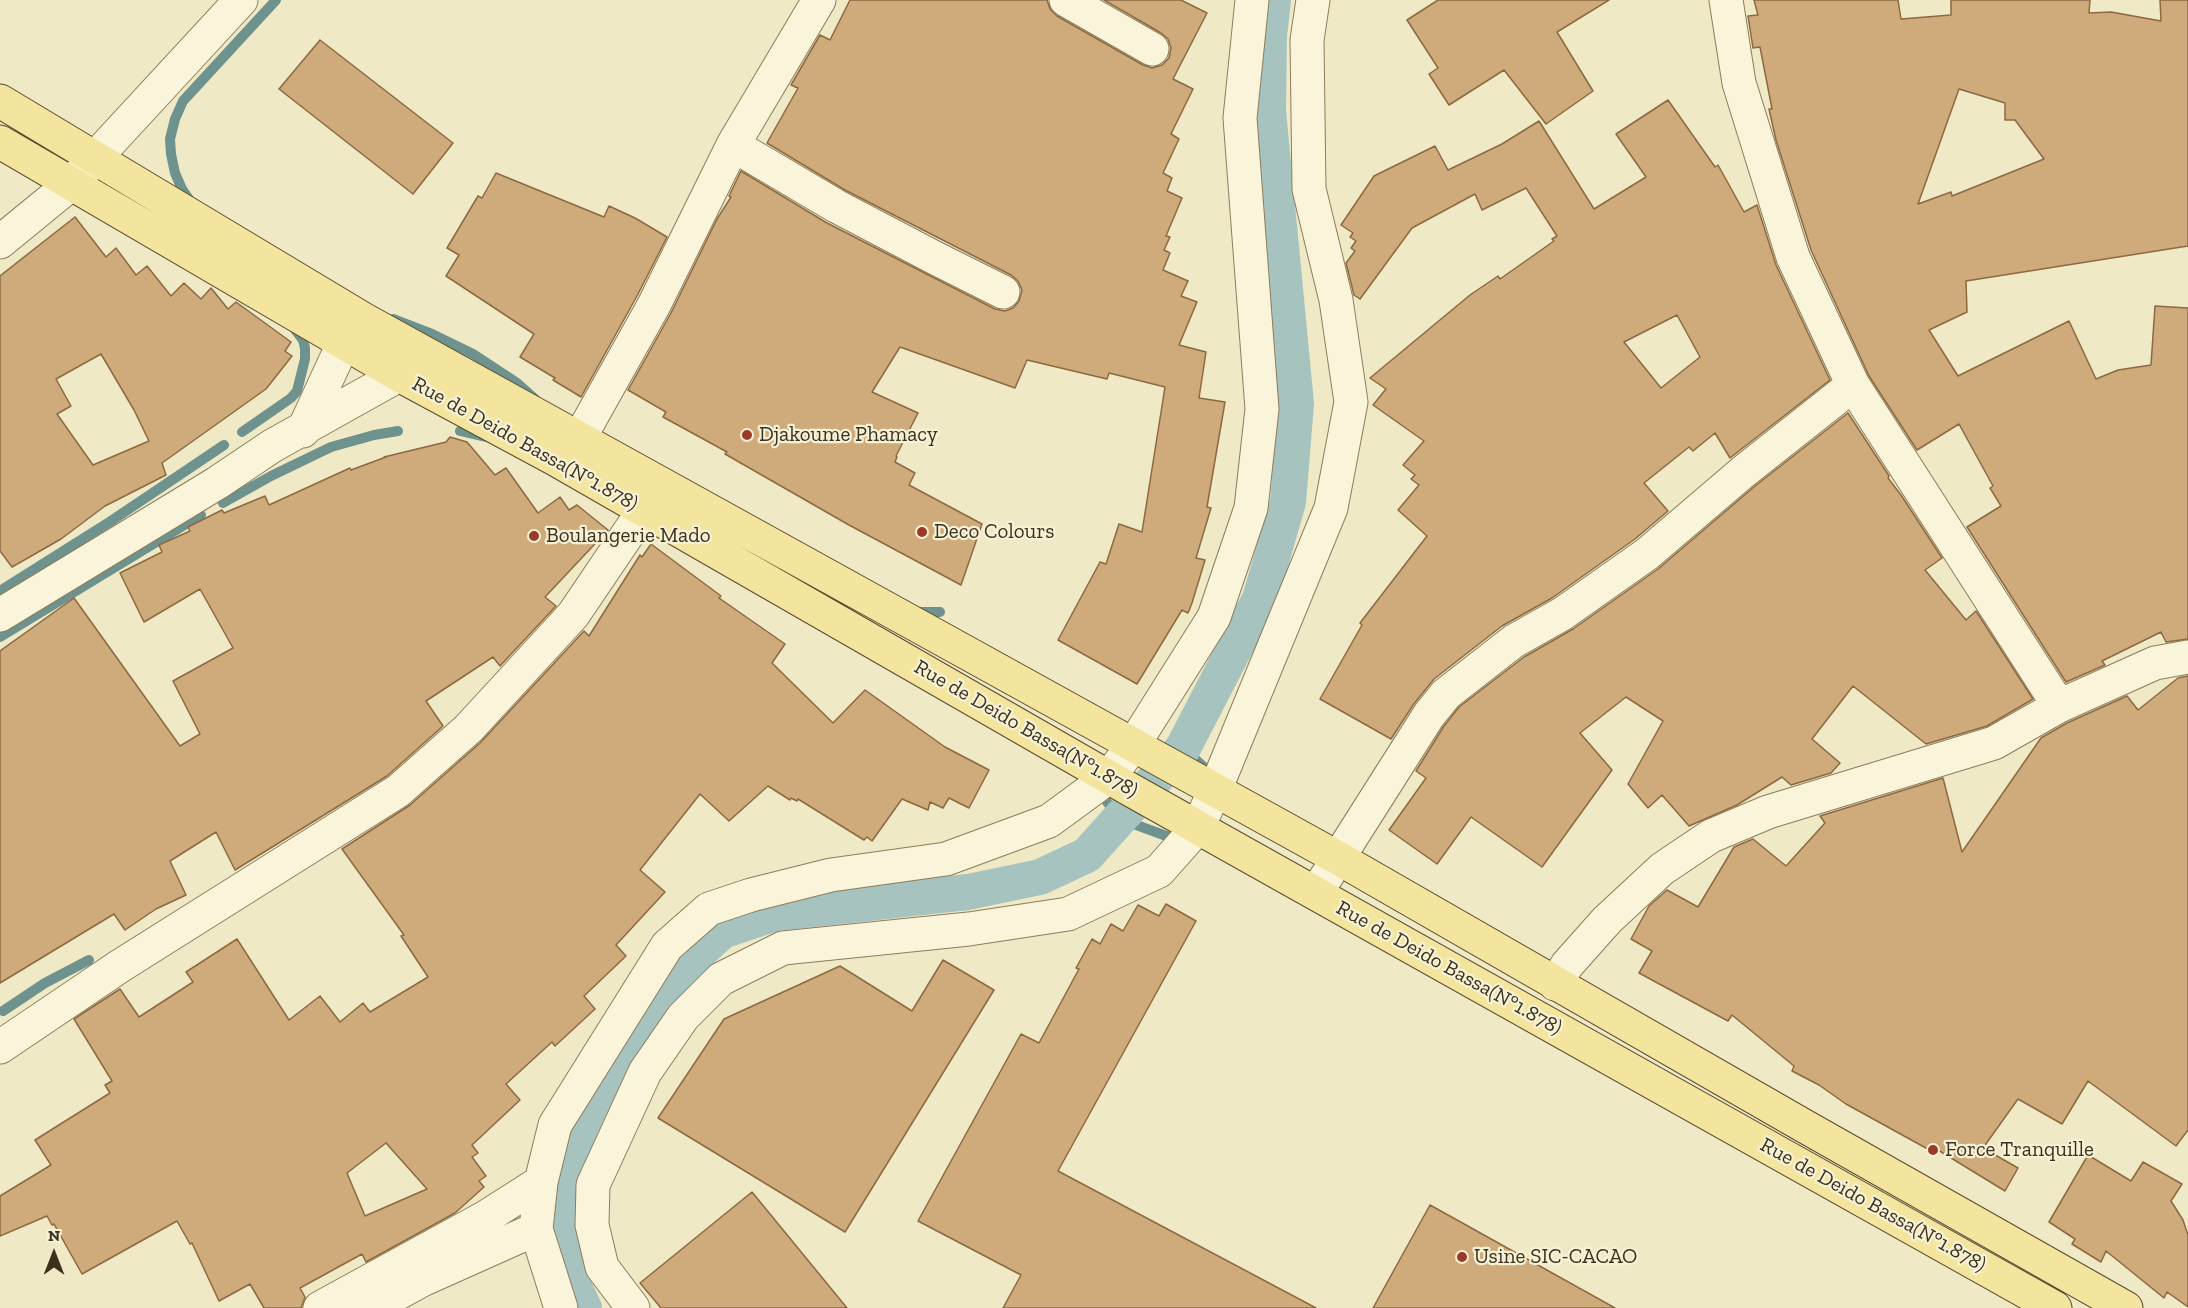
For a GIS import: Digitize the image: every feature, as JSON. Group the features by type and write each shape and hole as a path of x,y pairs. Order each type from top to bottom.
{"main road":[{"name":"Rue de Deido Bassa(N°1.878)","path":"0,101 95,157 354,331"},
{"name":"Rue de Deido Bassa(N°1.878)","path":"0,142 72,183 354,331 644,510 1187,821 2055,1308"},
{"name":"Rue de Deido Bassa(N°1.878)","path":"409,363 579,439 1141,748 2126,1308"},
{"path":"936,676 952,644"}],"street":[{"path":"0,242 72,183 241,0"},
{"path":"579,439 654,305 734,145 819,0"},
{"path":"1066,0 1152,49"},
{"path":"561,1308 536,1229 541,1182 555,1125 667,946 709,909 752,895 831,875 946,859 1048,820 1120,783 1214,617 1251,508 1262,409 1240,117 1252,0"},
{"path":"633,1308 602,1267 592,1225 593,1185 645,1072 683,1017 721,979 783,948 969,929 1068,914 1159,871 1187,821 1331,508 1352,402 1336,300 1309,189 1307,40 1313,0"},
{"path":"1726,0 1739,84 1793,256 1853,385 2059,706"},
{"path":"734,145 836,206 1003,292"},
{"path":"303,431 354,331"},
{"path":"0,615 217,483 273,446 303,431 409,363"},
{"path":"1316,893 1429,715 1446,694 1514,641 1562,614 1647,554 1743,472 1853,385"},
{"path":"0,1047 120,966 398,791 468,729 573,615 644,510"},
{"path":"1555,984 1568,965 1607,920 1662,869 1710,836 1768,813 1994,743 2059,706 2155,663 2188,657"},
{"path":"320,1308 486,1217 541,1182"},
{"path":"371,1308 423,1280 536,1229"}],"building":[{"path":"850,0 1047,0 1050,9 1057,16 1152,68 1162,65 1169,58 1171,48 1168,39 1104,0 1181,0 1207,13 1173,79 1193,89 1171,134 1179,139 1163,173 1172,178 1167,191 1182,198 1166,236 1170,237 1164,250 1170,253 1163,270 1188,281 1181,296 1197,302 1179,345 1206,352 1199,398 1225,402 1207,507 1211,508 1196,558 1205,560 1192,603 1188,613 1182,610 1137,684 1058,640 1100,562 1106,564 1119,524 1142,532 1165,387 1109,373 1107,379 1027,360 1015,388 900,347 872,392 918,413 895,462 915,473 909,485 982,524 961,585 849,525 725,454 727,452 663,417 666,412 628,390 671,313 717,219 731,197 729,196 741,171 827,223 995,309 1005,311 1013,308 1019,301 1022,290 1018,281 1011,275 845,190 767,143 798,88 791,85 820,35 830,40"},
{"path":"1438,0 1609,0 1557,32 1593,91 1546,124 1504,70 1449,105 1429,74 1438,68 1407,20"},
{"path":"1754,0 1898,0 1901,19 1951,15 1951,0 2090,0 2089,13 2111,12 2161,21 2160,0 2188,0 2188,246 1966,281 1967,312 1929,330 1958,376 2069,321 2096,379 2118,370 2151,365 2155,306 2188,308 2188,639 2166,642 2161,632 2102,661 2105,665 2066,682 1967,527 2001,506 1990,488 1993,486 1959,424 1917,450 1869,376 1811,250 1776,140 1760,47 1753,48 1748,16 1758,15","holes":["1959,89 2005,103 2005,120 2015,120 2044,159 1952,196 1951,192 1918,204"]},
{"path":"320,40 453,143 413,194 279,89"},
{"path":"1668,100 1715,167 1718,165 1744,212 1757,205 1776,265 1830,380 1730,458 1715,433 1693,451 1689,447 1644,483 1668,511 1635,539 1552,598 1502,626 1434,679 1413,705 1391,739 1320,699 1362,625 1360,623 1427,536 1398,510 1419,485 1411,479 1415,475 1403,465 1424,441 1373,405 1386,389 1370,378 1470,295 1498,276 1500,279 1554,241 1552,239 1557,236 1526,188 1482,210 1475,194 1412,228 1360,299 1354,295 1346,263 1355,251 1351,248 1356,241 1350,237 1353,233 1341,225 1374,176 1435,146 1448,170 1502,144 1539,121 1594,209 1646,177 1616,134","holes":["1677,315 1700,357 1661,388 1624,342"]},
{"path":"496,173 604,217 609,206 667,237 581,397 520,357 534,334 446,276 459,255 447,248 478,196 482,198"},
{"path":"75,217 106,257 116,248 136,275 147,266 171,296 184,283 201,299 211,288 228,309 236,302 291,342 285,351 292,356 266,389 162,463 166,475 105,506 61,539 12,567 0,551 0,276","holes":["101,354 134,410 149,441 93,465 57,414 71,406 56,379"]},
{"path":"1848,413 1942,558 1925,570 1966,620 1976,611 2033,699 1987,726 1926,744 1853,686 1812,739 1840,763 1831,773 1791,785 1782,777 1737,805 1689,826 1662,795 1648,808 1628,784 1663,721 1626,697 1580,733 1612,770 1542,867 1471,817 1437,864 1389,830 1426,778 1416,771 1444,726 1459,707 1524,657 1573,629 1658,569 1755,486"},
{"path":"450,437 467,442 495,475 506,468 538,513 560,497 569,510 577,505 608,530 545,597 556,606 500,666 493,657 426,701 443,726 387,776 235,870 216,832 170,861 186,895 156,909 125,930 114,914 0,983 0,651 74,598 180,746 200,734 173,681 233,648 200,589 144,622 120,573 162,552 159,545 190,531 188,527 222,510 224,513 265,496 269,505 350,468 351,470 386,457 384,457 446,442"},
{"path":"651,544 721,596 719,598 785,644 772,663 833,723 865,690 945,747 989,770 969,808 949,798 943,808 930,802 928,810 902,799 872,841 867,837 864,840 798,799 797,801 791,798 790,800 768,786 729,821 700,794 640,870 665,892 616,945 626,956 584,996 595,1009 555,1046 552,1042 506,1084 520,1100 472,1145 478,1153 472,1157 486,1176 479,1181 484,1187 455,1213 366,1262 362,1254 300,1288 305,1297 301,1308 264,1308 250,1284 219,1301 192,1243 190,1244 177,1221 82,1274 54,1224 52,1225 47,1216 0,1236 0,1196 51,1165 35,1140 110,1093 105,1085 112,1081 74,1019 120,989 139,1017 193,982 186,972 237,939 289,1020 320,996 340,1022 363,1003 370,1012 428,977 401,936 404,935 342,849 410,805 480,743 584,631 589,636 640,555 642,557","holes":["386,1143 427,1189 365,1216 347,1173"]},
{"path":"2188,676 2188,1130 2176,1146 2088,1081 2062,1124 2018,1099 1983,1148 2018,1168 2005,1191 1938,1150 1935,1153 1792,1071 1794,1066 1732,1015 1728,1021 1639,973 1652,951 1631,939 1649,906 1667,890 1698,907 1734,847 1753,839 1786,866 1825,823 1820,816 1943,778 1962,852 2041,738 2067,723 2127,696 2138,710 2178,678"},
{"path":"1166,904 1196,921 1058,1171 1316,1308 1003,1308 1021,1275 918,1221 1021,1034 1039,1043 1079,969 1076,968 1092,939 1100,944 1111,924 1123,931 1138,905 1159,916"},
{"path":"943,960 994,990 845,1232 658,1118 724,1019 840,966 912,1011"},
{"path":"2088,1155 2131,1181 2143,1162 2182,1184 2171,1201 2183,1220 2188,1235 2188,1307 2167,1292 2164,1298 2106,1251 2101,1262 2072,1244 2075,1239 2049,1222"},
{"path":"752,1192 847,1308 661,1308 640,1283"},
{"name":"Usine SIC-CACAO","path":"1430,1205 1615,1308 1373,1308"}],"waterway":[{"path":"191,202 175,173 171,154 170,139 175,119 183,101 276,0"},
{"path":"584,1308 573,1285 561,1231 560,1174 589,1109 657,995 681,969 722,931 776,913 968,892 1040,877 1087,855 1183,748 1260,599 1288,502 1296,404 1268,111 1269,36 1273,0"},
{"path":"393,319 432,334 473,354 517,383 535,399"},
{"path":"242,432 291,398 297,391 305,359 305,348 303,340 293,327"},
{"path":"223,503 271,476 331,447 398,431"},
{"path":"460,431 486,437"},
{"path":"0,591 111,521 224,445"},
{"path":"0,637 201,515"},
{"path":"913,612 940,612"},
{"path":"1183,748 1207,770"},
{"path":"1098,790 1120,819 1180,841"},
{"path":"3,1011 45,983 89,960"}],"place":[{"name":"Djakoume Phamacy","path":"747,435"},
{"name":"Deco Colours","path":"922,532"},
{"name":"Boulangerie Mado","path":"534,536"},
{"name":"Force Tranquille","path":"1933,1150"},
{"name":"Usine SIC-CACAO","path":"1462,1257"}]}
